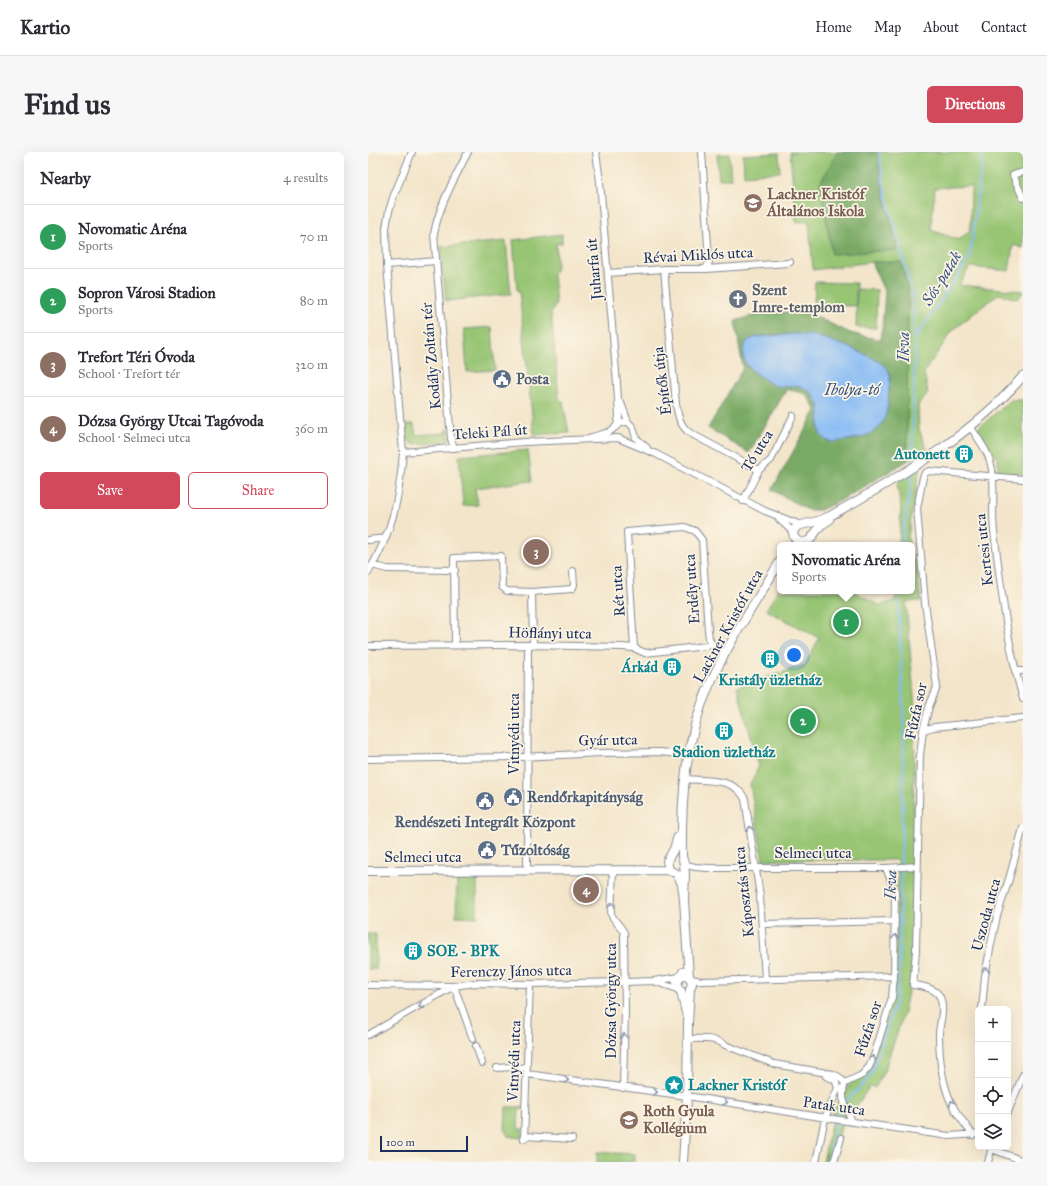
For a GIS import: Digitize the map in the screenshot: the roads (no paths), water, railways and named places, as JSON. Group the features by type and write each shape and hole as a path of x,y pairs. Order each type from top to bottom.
{"street":[{"path":"368,572 386,538 392,522 397,501 403,452 387,265 386,228 389,211 412,152"},
{"name":"Kodály Zoltán tér","path":"454,448 449,409 434,234 436,223 444,203 468,152"},
{"name":"Juharfa út","path":"596,152 600,182 617,384 619,417 616,427"},
{"path":"702,152 709,262 706,268"},
{"path":"1023,172 1013,175 1023,198"},
{"path":"387,265 436,261"},
{"name":"Révai Miklós utca","path":"608,273 790,262"},
{"name":"Építők útja","path":"664,269 676,404 679,419 690,433 758,470"},
{"path":"790,542 797,526 818,521 853,503 934,453 970,426 1006,394 1023,376"},
{"name":"Juharfa út","path":"617,384 621,408 628,422"},
{"name":"Tó utca","path":"743,501 758,470 770,460 793,416"},
{"name":"Teleki Pál út","path":"579,440 603,434 624,421 628,422 633,427 634,433 640,442 656,454"},
{"name":"Kertesi utca","path":"970,426 989,457 993,477 993,519 1007,633 1023,699"},
{"path":"616,427 615,433 620,439"},
{"name":"Teleki Pál út","path":"403,452 579,440 627,440 634,433"},
{"name":"Teleki Pál út","path":"620,439 656,454 743,501 765,511"},
{"name":"Fűzfa sor","path":"975,1134 956,1111 946,1089 940,1052 939,1033 942,1005 938,993 921,986 913,985 916,951 920,756 923,730 937,687 925,603 917,509 923,478 925,473 929,471 993,477"},
{"path":"993,477 1023,479"},
{"path":"805,542 810,540 821,526 853,503"},
{"path":"765,511 810,528 812,531 812,536"},
{"path":"765,511 784,523 793,533 796,542"},
{"name":"Erdély utca","path":"627,532 685,527 695,531 702,540 708,630 711,643"},
{"name":"Rét utca","path":"627,532 634,648"},
{"path":"368,540 386,538"},
{"path":"455,645 454,558 501,556 502,587 506,592 572,589 574,585 573,571"},
{"path":"372,566 387,569 455,570"},
{"name":"Lackner Kristóf utca","path":"684,900 680,880 677,874 681,821 688,755 701,706 708,687 725,654 777,567"},
{"name":"Vitnyédi utca","path":"527,870 532,592"},
{"path":"711,643 725,654"},
{"name":"Höflányi utca","path":"368,646 530,645 634,648 645,653 706,646 711,643"},
{"path":"1015,671 1023,671"},
{"path":"923,730 934,727 1023,718"},
{"name":"Gyár utca","path":"368,759 528,757 652,752 688,755"},
{"name":"Káposztás utca","path":"685,779 723,782 735,787 741,792 745,799 756,868 762,924 764,979"},
{"name":"Lackner Kristóf utca","path":"678,867 667,864 676,844 681,821"},
{"name":"Uszoda utca","path":"982,1006 984,976 997,916 1023,828"},
{"path":"669,857 678,854 678,867"},
{"name":"Selmeci utca","path":"646,869 669,857"},
{"name":"Selmeci utca","path":"368,871 613,870 678,867 886,868 917,866"},
{"name":"Lackner Kristóf utca","path":"678,867 684,900 687,948 685,968 687,980 688,1023 687,1096 683,1162"},
{"name":"Fűzfa sor","path":"845,1083 862,1075 869,1067 874,1056 892,997 894,976 894,891 886,868"},
{"name":"Dózsa György utca","path":"613,870 612,914 624,933 625,982 623,1088"},
{"path":"762,924 895,921"},
{"name":"Ferenczy János utca","path":"368,984 454,986 474,983 530,984 894,976"},
{"path":"680,990 687,992 687,980"},
{"name":"Lackner Kristóf utca","path":"687,980 677,983 688,1023"},
{"name":"Ferenczy János utca","path":"654,981 680,990"},
{"name":"Vitnyédi utca","path":"530,984 524,1137 572,1139"},
{"path":"368,1035 454,986 474,1039"},
{"path":"687,1039 711,1039 719,1041 725,1045 774,1064 839,1077 845,1083 842,1096 852,1122"},
{"path":"476,1046 482,1063"},
{"name":"Patak utca","path":"497,1068 512,1067 623,1088 687,1096 949,1136 975,1135"},
{"path":"816,1162 825,1118 838,1088 835,1080 820,1072"},
{"path":"1011,1105 1023,1075"},
{"path":"834,1162 841,1138"},
{"path":"988,1162 991,1150"},
{"path":"996,1150 1023,1162"}],"water":[{"name":"Ibolya-tó","path":"795,334 814,336 842,345 874,359 887,369 890,378 888,403 886,413 879,428 861,437 834,442 825,440 820,433 819,428 820,410 818,403 809,391 800,386 773,385 756,374 745,362 743,352 748,340 757,337"}],"waterway":[{"name":"Ikva","path":"879,152 883,182 913,296 915,339 912,465"},
{"name":"Sós-patak","path":"915,339 970,257 983,152"},
{"name":"Ikva","path":"901,542 912,471"},
{"name":"Ikva","path":"846,1101 867,1080 872,1072 895,1004 899,975 904,724 898,594"},
{"name":"Ikva","path":"828,1162 838,1113 843,1105"}],"place":[{"name":"Lackner Kristóf Általános Iskola","path":"753,203"},
{"name":"Szent Imre-templom","path":"738,299"},
{"name":"Posta","path":"502,379"},
{"name":"Autonett","path":"964,454"},
{"name":"Trefort Téri Óvoda","path":"536,552"},
{"name":"Novomatic Aréna","path":"846,622"},
{"name":"Kristály üzletház","path":"770,659"},
{"name":"Árkád","path":"672,667"},
{"name":"Sopron Városi Stadion","path":"803,721"},
{"name":"Stadion üzletház","path":"724,731"},
{"name":"Rendőrkapitányság","path":"513,797"},
{"name":"Rendészeti Integrált Központ","path":"485,801"},
{"name":"Tűzoltóság","path":"487,850"},
{"name":"Dózsa György Utcai Tagóvoda","path":"586,890"},
{"name":"SOE - BPK","path":"413,951"},
{"name":"Lackner Kristóf","path":"674,1085"},
{"name":"Roth Gyula Kollégium","path":"629,1120"}]}
